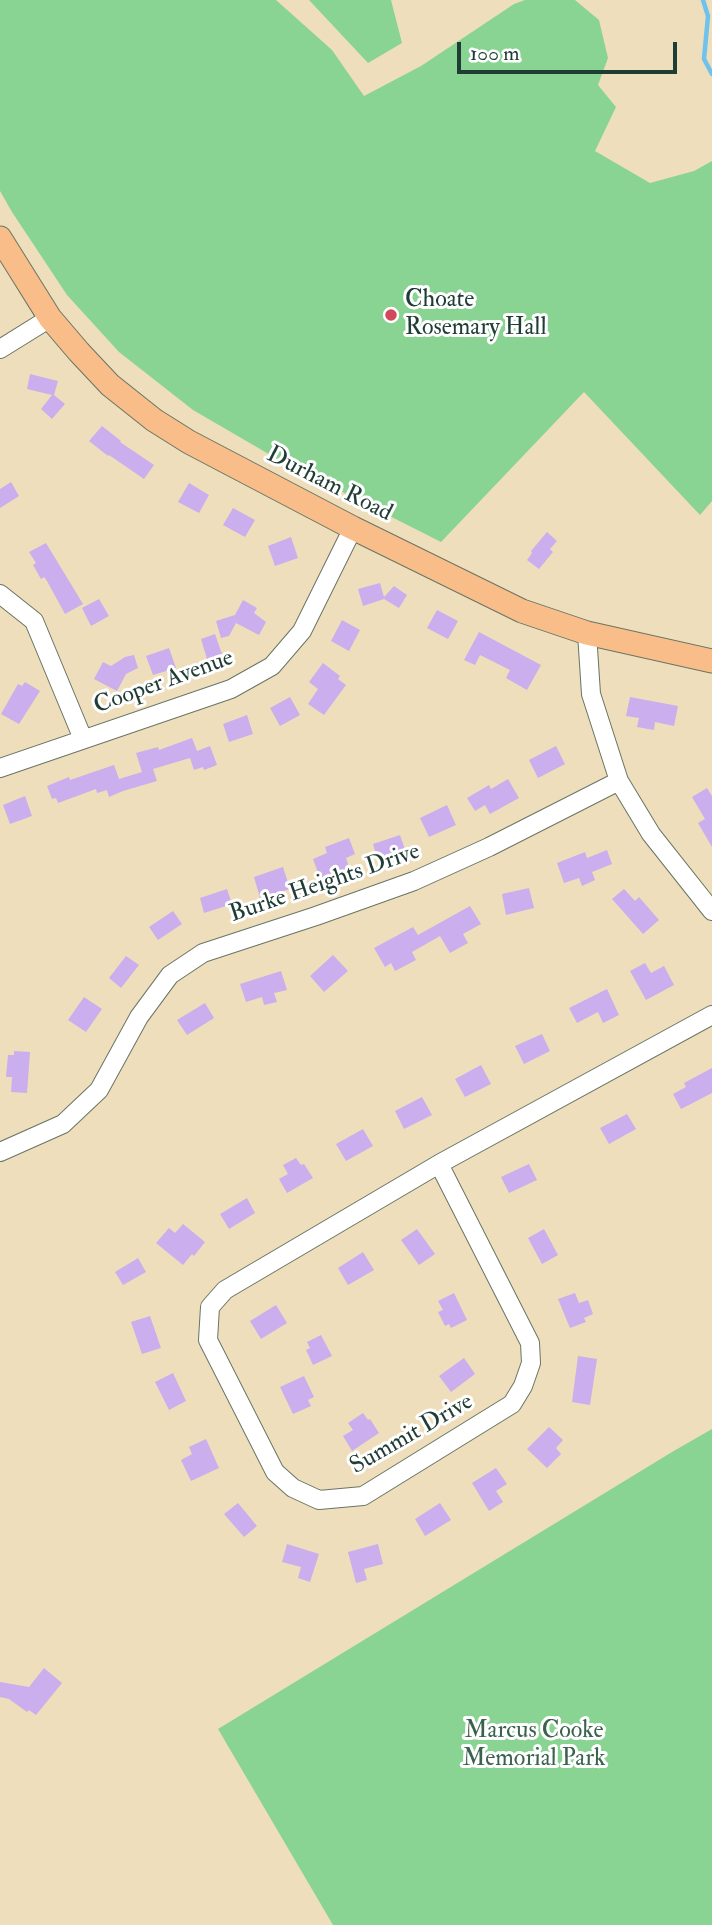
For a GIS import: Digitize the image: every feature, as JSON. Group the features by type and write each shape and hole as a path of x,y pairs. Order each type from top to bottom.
{"main road":[{"name":"Durham Road","path":"0,238 50,318 79,352 110,384 154,420 188,442 353,528 522,611 587,633 712,661"}],"street":[{"path":"0,349 50,318"},
{"name":"Cooper Avenue","path":"0,768 231,689 272,666 302,631 353,528"},
{"path":"0,594 34,621 83,739"},
{"path":"587,633 591,694 619,780 652,834 712,911"},
{"name":"Burke Heights Drive","path":"0,1152 63,1124 99,1090 139,1017 170,975 203,953 414,881 489,847 619,780"},
{"name":"Summit Drive","path":"439,1164 530,1343 531,1363 523,1387 512,1404 363,1496 319,1500 293,1488 275,1472 208,1340 210,1307 225,1290 439,1164 712,1015"}],"green space":[{"name":"Choate Rosemary Hall","path":"0,0 276,0 332,50 364,96 421,66 514,4 525,0 575,0 599,20 608,58 598,85 616,107 595,151 650,183 694,171 712,161 712,501 700,515 584,392 441,542 279,460 193,410 119,352 67,295 0,191"},
{"path":"309,0 391,0 402,43 368,63"},
{"name":"Marcus Cooke Memorial Park","path":"712,1429 712,1925 333,1925 218,1729"}],"building":[{"path":"30,374 58,381 54,395 65,404 52,419 41,409 52,395 27,389"},
{"path":"102,426 154,465 144,479 89,441"},
{"path":"11,482 19,496 0,508 0,489"},
{"path":"189,483 209,495 199,513 178,502"},
{"path":"233,508 255,520 245,537 223,525"},
{"path":"547,532 557,541 550,549 553,552 539,569 527,560"},
{"path":"291,537 298,558 275,566 268,546"},
{"path":"46,543 83,604 65,614 47,581 44,577 41,579 29,552"},
{"path":"380,583 384,597 394,586 407,595 399,608 384,599 363,606 358,589"},
{"path":"99,599 109,616 91,626 82,608"},
{"path":"243,600 257,608 254,613 266,622 259,635 236,623 229,636 221,638 216,621 235,615"},
{"path":"437,610 458,621 448,639 427,628"},
{"path":"342,620 360,630 349,651 331,641"},
{"path":"479,632 541,665 527,690 506,678 510,670 480,655 475,665 464,660"},
{"path":"215,634 222,654 207,659 201,639"},
{"path":"169,648 176,668 153,675 146,656"},
{"path":"134,655 138,668 126,674 117,691 94,679 103,662 111,666"},
{"path":"323,663 340,676 338,679 346,685 324,715 308,704 318,689 309,682"},
{"path":"25,682 40,691 19,724 1,714 18,684 22,686"},
{"path":"290,697 300,715 280,726 270,708"},
{"path":"630,697 678,706 674,726 655,722 654,730 637,727 639,718 626,716"},
{"path":"247,715 253,734 229,742 223,724"},
{"path":"192,738 197,751 210,746 217,765 204,770 203,767 194,770 190,758 153,769 157,781 109,797 107,790 97,793 96,789 58,803 56,798 52,799 47,786 114,765 119,779 142,772 136,753 158,747 159,750"},
{"path":"556,746 565,764 538,778 529,760"},
{"path":"508,779 519,798 490,814 485,805 475,811 467,798 489,785 491,789"},
{"path":"707,788 712,796 712,847 698,823 705,819 692,797"},
{"path":"25,796 32,816 10,824 3,805"},
{"path":"447,805 456,825 429,837 420,818"},
{"path":"400,835 407,855 379,864 373,844"},
{"path":"349,838 355,854 346,858 349,867 320,878 313,859 327,853 325,847"},
{"path":"607,850 612,864 592,872 595,880 582,886 579,878 564,883 557,863 585,852 587,858"},
{"path":"283,867 290,889 260,898 254,877"},
{"path":"529,888 534,908 506,915 502,894"},
{"path":"227,889 232,904 204,913 200,898"},
{"path":"624,889 635,901 639,897 659,920 643,934 612,899"},
{"path":"470,906 481,924 463,934 468,943 450,953 440,936 412,952 416,960 395,971 391,963 385,967 374,948 413,927 418,935"},
{"path":"173,911 182,924 158,940 149,927"},
{"path":"333,955 348,971 324,992 310,976"},
{"path":"126,956 139,965 121,988 109,978"},
{"path":"645,963 651,973 664,966 674,985 646,1000 630,971"},
{"path":"281,971 287,990 274,993 277,1002 264,1005 262,997 246,1002 240,984"},
{"path":"607,989 619,1015 603,1023 598,1012 577,1023 569,1008"},
{"path":"84,997 102,1009 86,1032 68,1020"},
{"path":"205,1003 214,1018 187,1035 177,1020"},
{"path":"542,1034 550,1051 524,1064 515,1046"},
{"path":"14,1051 30,1052 27,1093 11,1092 12,1077 6,1077 8,1055 14,1055"},
{"path":"481,1065 491,1084 465,1097 455,1079"},
{"path":"712,1068 712,1093 681,1109 673,1094 686,1087 684,1083"},
{"path":"422,1097 432,1115 404,1129 395,1111"},
{"path":"627,1114 636,1129 609,1144 600,1128"},
{"path":"363,1129 373,1146 346,1161 336,1144"},
{"path":"296,1158 301,1165 304,1164 313,1178 287,1193 279,1179 288,1174 283,1165"},
{"path":"529,1164 537,1180 509,1193 501,1177"},
{"path":"247,1198 255,1213 229,1229 220,1214"},
{"path":"183,1224 205,1242 183,1265 156,1243 169,1228 175,1233"},
{"path":"417,1229 435,1254 419,1265 401,1240"},
{"path":"544,1229 558,1255 542,1264 528,1238"},
{"path":"363,1252 374,1270 348,1285 338,1268"},
{"path":"138,1258 146,1272 123,1285 115,1272"},
{"path":"454,1293 467,1320 451,1328 449,1324 445,1326 438,1312 443,1310 438,1301"},
{"path":"575,1293 579,1303 588,1300 593,1314 584,1318 586,1322 570,1328 558,1299"},
{"path":"276,1305 287,1323 261,1339 250,1321"},
{"path":"150,1316 161,1348 142,1354 131,1322"},
{"path":"321,1335 332,1356 313,1365 306,1350 310,1348 307,1342"},
{"path":"578,1356 597,1359 590,1405 572,1402"},
{"path":"464,1358 475,1374 451,1392 439,1376"},
{"path":"173,1373 186,1401 169,1410 155,1382"},
{"path":"304,1376 314,1397 308,1400 311,1406 293,1414 280,1387"},
{"path":"363,1413 379,1433 352,1451 343,1436 353,1430 348,1423"},
{"path":"549,1427 563,1440 556,1448 561,1454 547,1468 527,1449"},
{"path":"206,1439 219,1468 191,1481 181,1460 192,1454 189,1447"},
{"path":"496,1468 507,1484 496,1491 503,1502 489,1511 472,1483"},
{"path":"238,1503 257,1526 244,1537 224,1514"},
{"path":"440,1503 451,1520 425,1536 415,1519"},
{"path":"287,1544 319,1554 310,1582 298,1578 301,1567 282,1562"},
{"path":"378,1544 383,1564 364,1569 367,1580 356,1583 348,1552"},
{"path":"44,1668 62,1683 36,1715 9,1699 0,1697 0,1682 29,1687"}],"waterway":[{"path":"703,0 708,16 704,59 712,74"}],"place":[{"name":"Choate Rosemary Hall","path":"391,315"}]}
